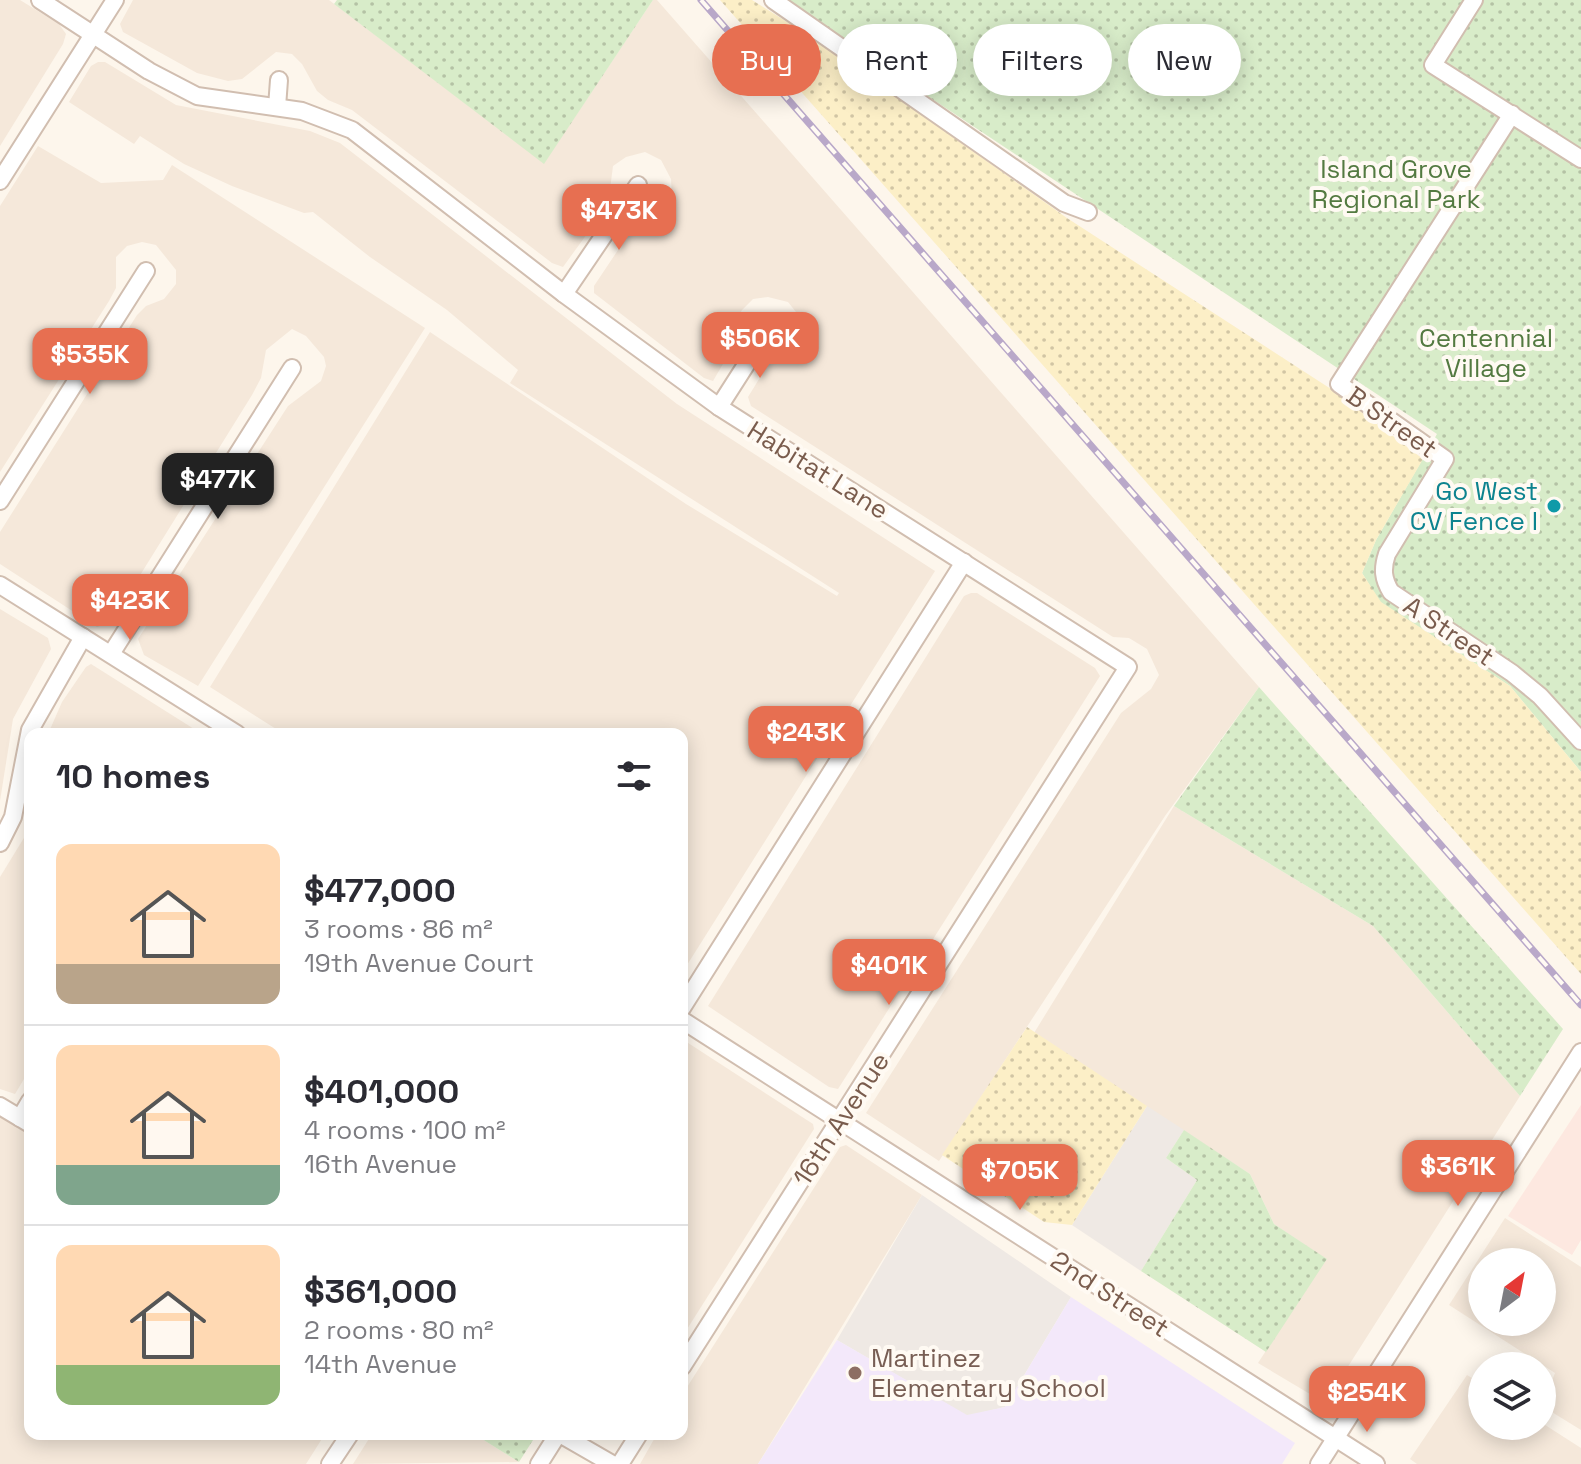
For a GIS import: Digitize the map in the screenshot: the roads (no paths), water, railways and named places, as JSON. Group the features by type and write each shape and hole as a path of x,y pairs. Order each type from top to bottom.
{"street":[{"name":"Habitat Lane","path":"40,0 149,71 197,96 302,111 352,130 564,294 719,407 1128,667"},
{"path":"0,181 115,0"},
{"path":"773,0 1064,203 1088,212"},
{"path":"1474,0 1433,65 1581,159"},
{"path":"277,107 279,80"},
{"name":"B Street","path":"1445,459 1339,384 1512,114"},
{"path":"564,294 638,185"},
{"path":"0,501 146,271"},
{"path":"719,407 767,332"},
{"path":"111,654 292,368"},
{"name":"A Street","path":"1445,459 1387,554 1383,566 1385,582 1391,592 1512,673 1540,696 1581,741"},
{"path":"688,999 964,562"},
{"path":"0,585 228,728"},
{"path":"31,728 83,637"},
{"name":"16th Avenue","path":"688,1358 1128,667"},
{"path":"0,843 13,817 24,761"},
{"name":"2nd Street","path":"688,1024 1376,1464"},
{"path":"1319,1464 1581,1052"},
{"path":"0,1106 24,1120"},
{"path":"330,1464 346,1440"},
{"path":"539,1464 555,1440"},
{"path":"570,1440 612,1464"},
{"path":"620,1464 635,1440"}],"railway":[{"path":"701,0 1581,1005"}],"place":[{"name":"Go West CV Fence I","path":"1554,506"},
{"name":"Martinez Elementary School","path":"855,1373"}],"park label":[{"name":"Island Grove Regional Park","path":"1396,184"},
{"name":"Centennial Village","path":"1486,353"}]}
